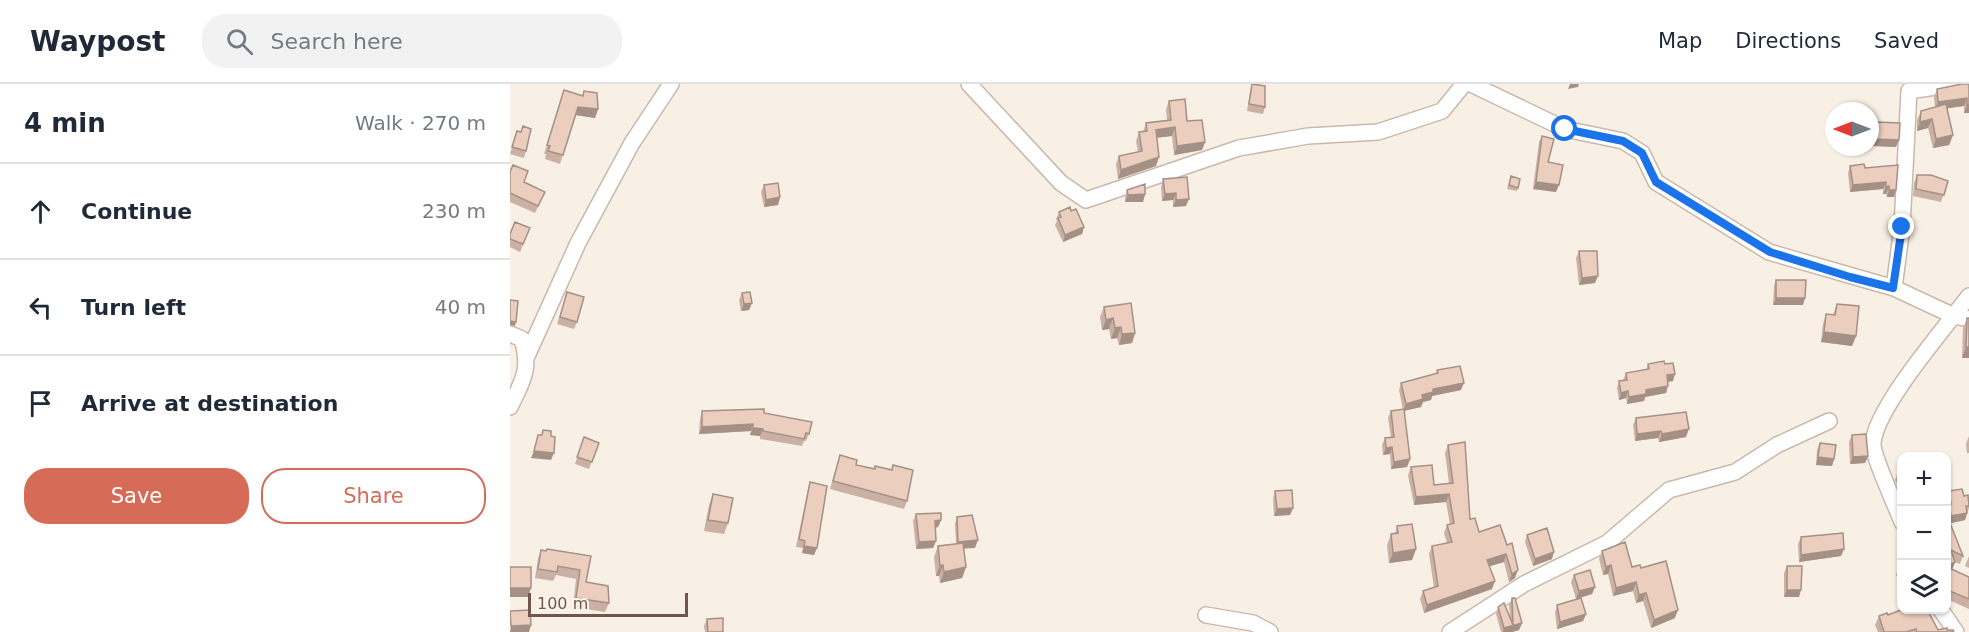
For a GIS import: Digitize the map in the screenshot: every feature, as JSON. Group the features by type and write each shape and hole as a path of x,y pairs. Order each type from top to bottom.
{"street":[{"path":"527,356 578,243 632,143 671,84"},
{"path":"969,84 1061,183 1086,200 1239,148 1308,136 1378,132 1442,111 1464,84"},
{"path":"1472,84 1565,129 1623,141 1642,153 1656,182 1770,252 1893,288 1962,317"},
{"path":"1893,288 1902,227 1909,91 1955,84"},
{"path":"1897,509 1873,445 1880,419 1945,325 1962,317 1969,296"},
{"path":"510,334 522,339 527,356 527,373 510,407"},
{"path":"1450,632 1524,584 1607,543 1670,490 1735,472 1777,445 1829,421"},
{"path":"1944,614 1956,632"},
{"path":"1206,615 1252,623 1270,632"}],"building":[{"path":"1252,84 1265,86 1265,107 1249,104"},
{"path":"1969,84 1969,105 1967,105 1967,98 1938,102 1937,89"},
{"path":"564,90 583,96 584,91 597,93 598,109 578,107 563,155 548,151 550,146 547,145"},
{"path":"1185,99 1187,121 1202,120 1205,142 1177,146 1175,127 1156,130 1159,157 1121,170 1119,156 1142,151 1139,132 1147,131 1146,123 1171,120 1169,101"},
{"path":"1946,104 1953,135 1936,139 1932,119 1920,122 1921,111"},
{"path":"1879,122 1900,123 1899,140 1879,139"},
{"path":"523,126 531,129 526,151 512,147 517,131 521,132"},
{"path":"1542,136 1554,139 1548,162 1563,165 1559,185 1536,182"},
{"path":"1864,164 1865,168 1898,165 1896,190 1889,190 1886,182 1853,185 1850,166"},
{"path":"513,165 528,171 524,182 545,192 538,206 510,193 510,172"},
{"path":"1917,175 1931,175 1948,181 1944,195 1916,189"},
{"path":"1511,176 1520,179 1518,188 1509,185"},
{"path":"1187,177 1189,199 1176,200 1176,193 1165,194 1163,179"},
{"path":"778,183 780,197 766,200 764,185"},
{"path":"1145,184 1145,194 1128,195 1127,190"},
{"path":"1070,207 1071,211 1076,209 1084,227 1065,235 1058,218 1061,217 1059,212"},
{"path":"515,222 530,228 523,244 510,239"},
{"path":"1579,251 1597,251 1598,276 1582,278"},
{"path":"1776,280 1806,280 1805,298 1776,298"},
{"path":"567,292 584,297 577,322 560,317"},
{"path":"750,292 752,303 744,304 742,293"},
{"path":"510,300 518,301 516,322 510,321"},
{"path":"1131,303 1135,333 1122,334 1121,327 1115,328 1113,318 1106,320 1104,307"},
{"path":"1837,304 1859,306 1856,336 1824,332 1826,314 1835,315"},
{"path":"1967,318 1969,318 1969,347 1966,347"},
{"path":"1664,361 1665,364 1673,363 1675,374 1667,375 1668,386 1646,390 1646,394 1629,397 1628,391 1621,393 1619,381 1627,380 1626,373 1649,369 1648,364"},
{"path":"1460,366 1464,383 1433,389 1433,392 1422,395 1423,399 1406,404 1401,383 1438,373 1437,370"},
{"path":"764,409 764,413 812,422 809,434 806,433 804,439 763,431 763,429 753,428 753,424 702,427 702,411"},
{"path":"1404,409 1410,459 1394,462 1392,447 1386,448 1385,438 1394,437 1391,411"},
{"path":"1686,412 1689,429 1662,434 1661,431 1637,434 1636,418"},
{"path":"543,430 551,431 551,436 555,437 554,453 534,451 538,435 542,435"},
{"path":"1866,434 1868,456 1853,457 1852,435"},
{"path":"584,437 599,443 592,462 577,457"},
{"path":"1465,442 1470,519 1475,518 1479,532 1500,525 1507,545 1512,543 1518,570 1512,574 1506,554 1487,560 1495,581 1427,605 1423,591 1438,586 1432,546 1452,542 1447,525 1454,523 1449,494 1416,497 1411,467 1432,465 1434,485 1453,483 1448,445"},
{"path":"1820,443 1836,445 1834,459 1818,457"},
{"path":"840,455 857,460 856,465 875,469 875,466 892,470 893,465 913,470 907,501 833,481"},
{"path":"810,482 827,486 817,548 804,546 805,541 799,539"},
{"path":"1962,489 1964,496 1968,495 1967,513 1951,516 1951,491"},
{"path":"1292,490 1293,508 1277,509 1275,491"},
{"path":"713,494 733,498 728,523 708,520"},
{"path":"941,513 941,520 935,521 936,541 919,542 916,514"},
{"path":"972,515 978,540 958,542 957,517"},
{"path":"1412,524 1416,549 1393,553 1391,534 1398,533 1397,526"},
{"path":"1951,526 1963,556 1951,550"},
{"path":"1547,528 1554,552 1535,559 1527,535"},
{"path":"1843,533 1844,549 1801,555 1801,537"},
{"path":"1625,542 1632,567 1640,565 1641,568 1666,561 1678,610 1654,620 1646,593 1639,595 1636,582 1616,588 1611,565 1606,567 1602,551"},
{"path":"963,543 966,567 944,572 943,565 940,566 938,546"},
{"path":"547,549 591,556 586,582 608,586 609,603 576,598 580,570 558,566 557,572 538,569 541,550 546,551"},
{"path":"1951,550 1955,562 1951,564"},
{"path":"1787,566 1802,566 1801,590 1787,590"},
{"path":"510,567 531,567 531,588 510,588"},
{"path":"1951,569 1969,577 1969,599 1951,591"},
{"path":"1590,570 1595,587 1579,591 1574,575"},
{"path":"1512,598 1515,598 1522,623 1504,628 1498,607 1504,603 1513,625"},
{"path":"1581,598 1586,614 1560,622 1557,605"},
{"path":"530,610 531,625 511,626 510,611"},
{"path":"1897,611 1897,614 1930,614 1938,630 1947,628 1954,632 1917,632 1916,629 1906,632 1884,632 1879,616 1887,613 1888,615"},
{"path":"723,618 723,632 708,632 707,619"}],"route":[{"path":"1565,129 1623,141 1642,153 1656,182 1770,252 1850,277 1893,288 1902,227"}]}
